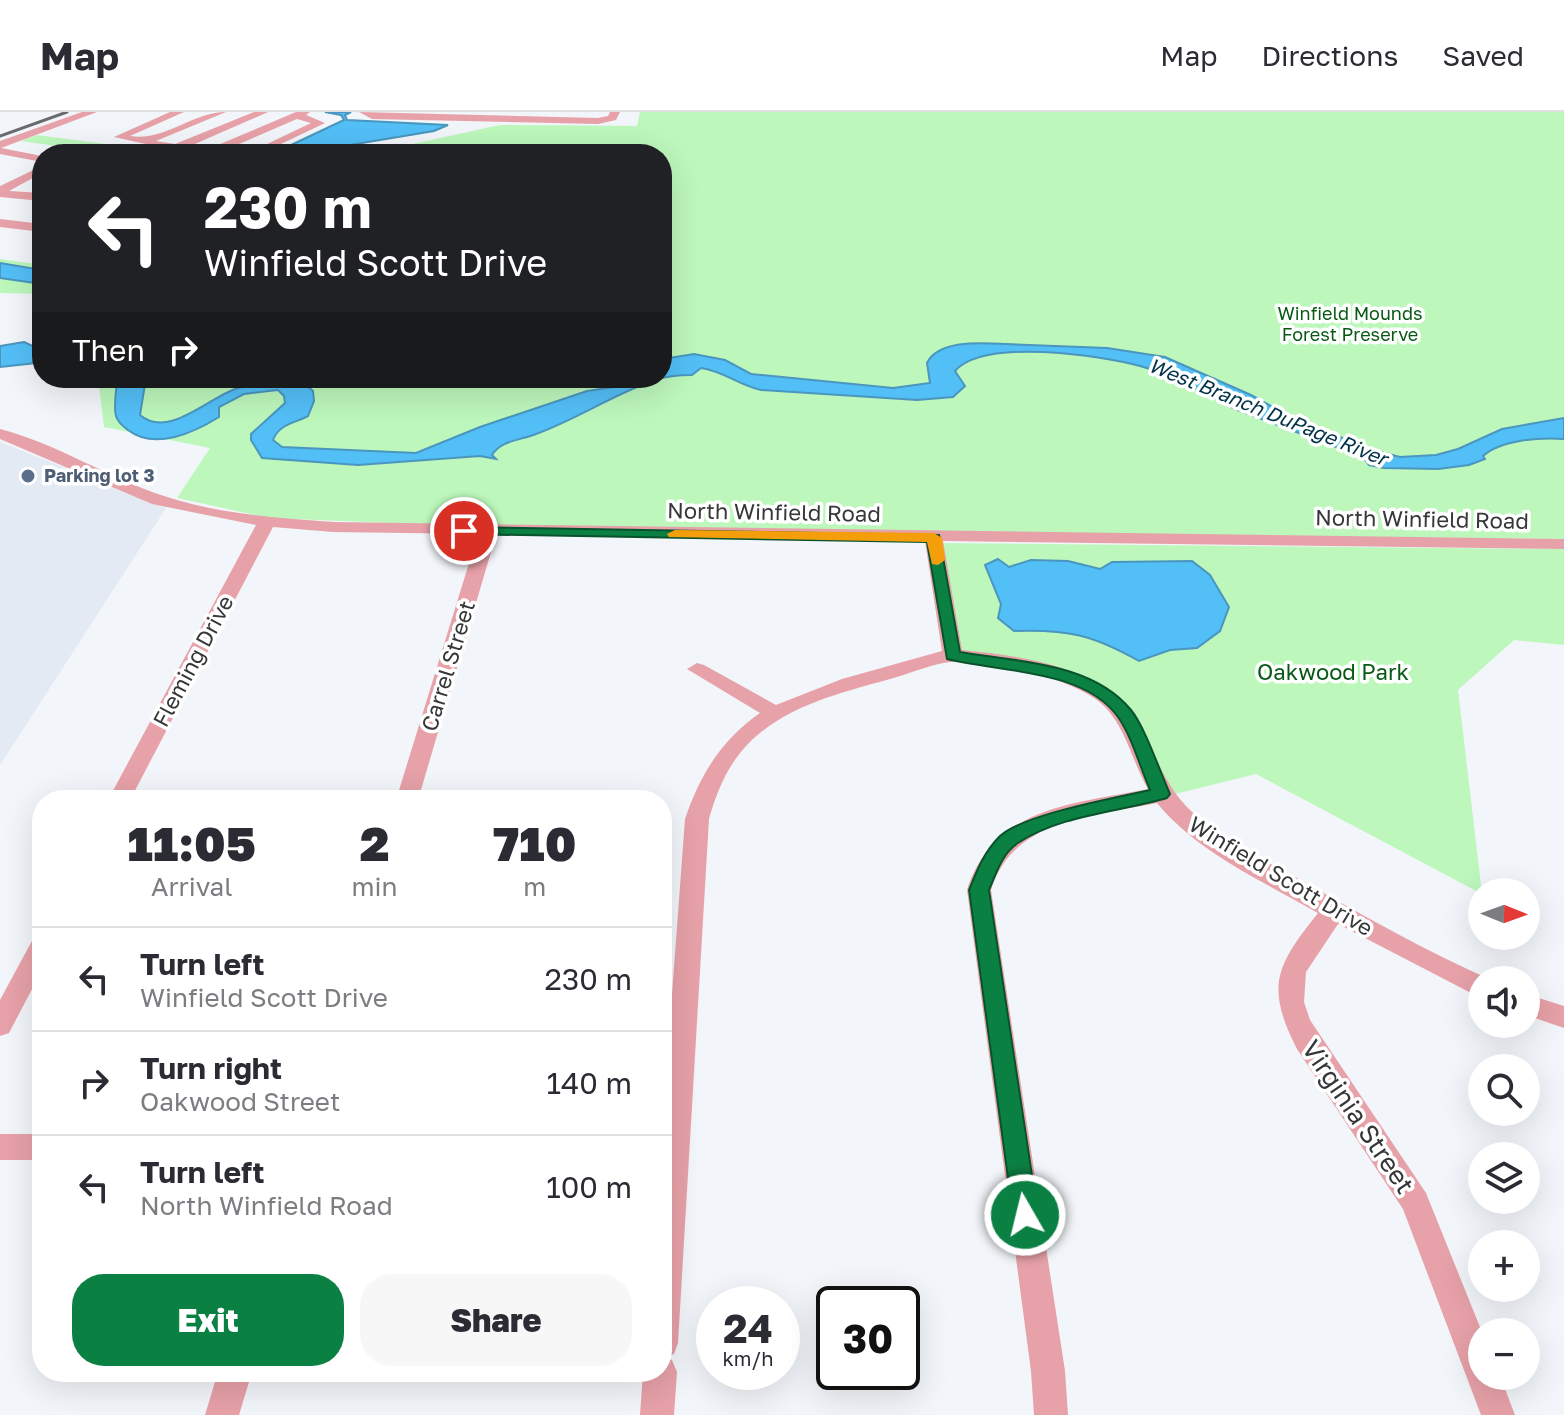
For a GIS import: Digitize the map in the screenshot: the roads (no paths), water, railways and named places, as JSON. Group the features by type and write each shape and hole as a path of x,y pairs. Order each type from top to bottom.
{"street":[{"path":"0,145 92,112"},
{"path":"149,144 119,137 179,112"},
{"path":"143,143 221,112"},
{"path":"185,144 263,112"},
{"path":"364,112 372,116 486,116 598,121 612,118 615,112"},
{"path":"231,144 301,114 320,123 273,144"},
{"path":"0,151 32,157"},
{"path":"0,192 32,174"},
{"path":"0,192 32,196"},
{"path":"0,223 32,227"},
{"name":"North Winfield Road","path":"0,434 37,446 158,499 267,522 359,529 1564,544"},
{"name":"Fleming Drive","path":"124,790 267,522"},
{"name":"Carrel Street","path":"410,790 488,532"},
{"path":"672,1044 697,819 700,802 710,779 730,750 773,712 834,686 953,656 934,538"},
{"name":"Winfield Scott Drive","path":"953,656 1055,673 1092,686 1125,714 1161,794 1199,830 1334,911 1468,980"},
{"path":"697,669 773,712"},
{"path":"1051,1415 1048,1371 979,890 990,863 1009,839 1054,819 1161,794"},
{"name":"Virginia Street","path":"1334,911 1297,958 1291,971 1289,995 1294,1016 1307,1041 1415,1202 1468,1339"},
{"path":"0,1025 32,965"},
{"path":"1540,1009 1564,1017"},
{"path":"0,1147 32,1147"},
{"path":"222,1415 232,1382"},
{"path":"657,1415 659,1382"},
{"name":"Virginia Street","path":"1488,1390 1498,1415"}],"water":[{"path":"325,112 351,112 345,115 347,120 448,125 434,131 356,144 293,144 344,120 341,115"},
{"path":"0,263 32,268 32,283 0,278"},
{"path":"24,342 32,346 32,363 0,367 0,346"},
{"name":"West Branch DuPage River","path":"962,344 1107,348 1165,357 1251,395 1291,417 1369,449 1400,457 1436,455 1458,449 1502,429 1564,418 1564,439 1510,443 1469,465 1438,469 1384,468 1369,465 1363,457 1235,409 1152,370 1098,358 1043,352 990,355 970,361 955,371 965,386 953,397 917,400 761,390 701,368 692,375 672,377 672,357 694,354 725,360 751,374 893,388 930,383 927,363 941,350"},
{"path":"116,388 144,388 140,415 151,421 163,422 188,415 238,388 308,388 313,391 314,401 308,416 283,427 276,435 273,440 282,447 416,453 480,427 587,391 636,388 551,428 506,443 492,455 496,459 480,456 358,465 262,458 251,440 251,434 285,403 284,396 278,390 244,394 219,407 219,417 209,423 162,439 150,439 128,430 118,421 115,412"},
{"path":"998,559 1009,567 1031,560 1068,561 1100,569 1112,562 1192,561 1210,575 1229,607 1220,631 1197,648 1170,650 1139,661 1108,645 1080,636 1050,631 1014,631 998,618 1001,604 985,565"}],"railway":[{"path":"0,136 67,112"}],"place":[{"name":"Parking lot 3","path":"28,476"}],"park label":[{"name":"Winfield Mounds Forest Preserve","path":"1350,324"},
{"name":"Oakwood Park","path":"1333,672"}]}
